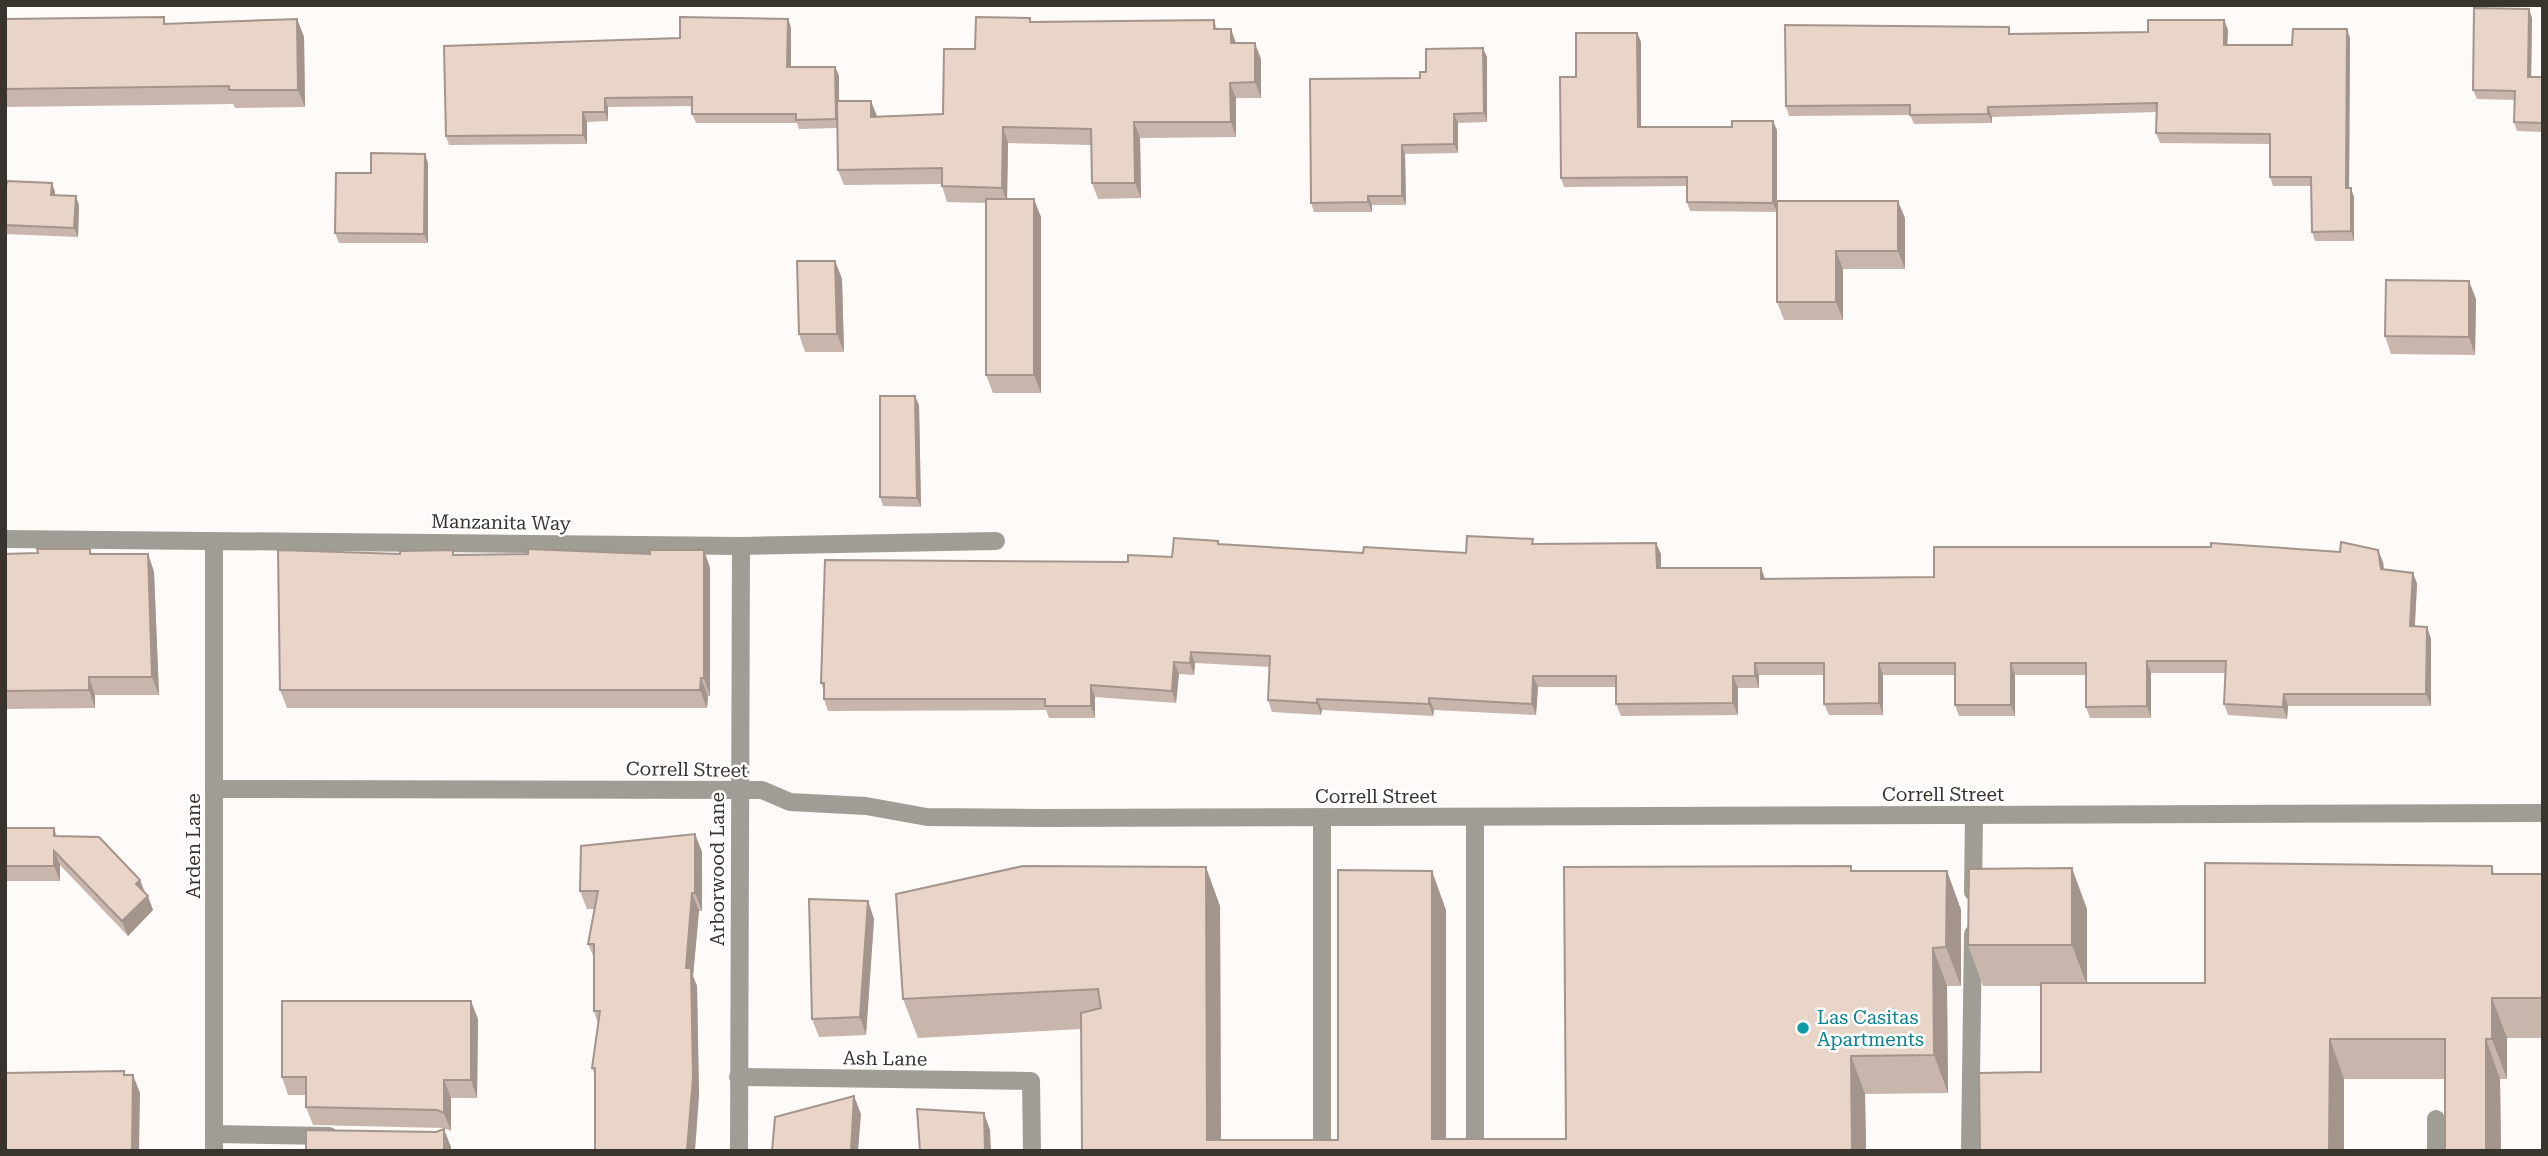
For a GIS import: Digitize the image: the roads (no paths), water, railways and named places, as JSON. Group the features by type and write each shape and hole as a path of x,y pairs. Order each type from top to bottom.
{"street":[{"name":"Manzanita Way","path":"5,538 741,545 996,541"},
{"name":"Arden Lane","path":"214,541 214,1142"},
{"name":"Arborwood Lane","path":"738,1151 741,545"},
{"name":"Correll Street","path":"214,789 762,790 790,802 866,806 928,817 2543,813"},
{"path":"1970,1147 1974,815"},
{"path":"1475,817 1475,1148"},
{"path":"1322,818 1322,1151"},
{"name":"Ash Lane","path":"738,1077 1031,1080 1031,1151"},
{"path":"2436,1119 2436,1151"},
{"path":"214,1142 349,1137"}],"place":[{"name":"Las Casitas Apartments","path":"1803,1028"}]}
